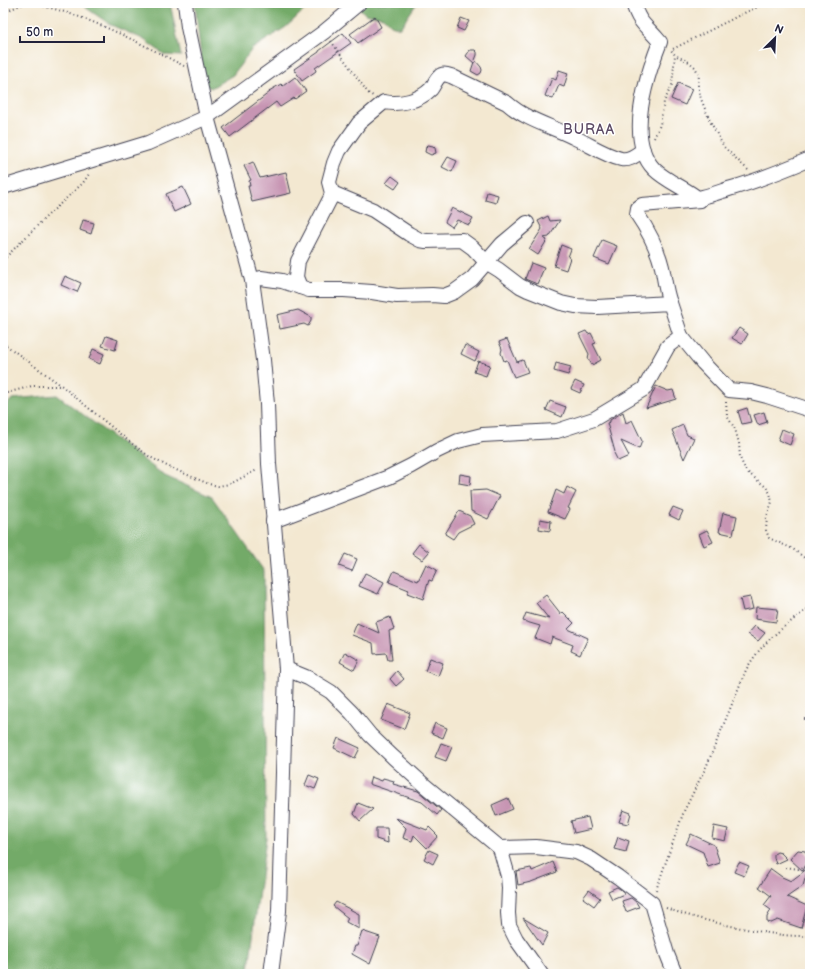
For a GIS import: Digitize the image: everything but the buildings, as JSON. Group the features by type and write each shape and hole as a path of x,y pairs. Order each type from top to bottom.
{"street":[{"path":"185,3 188,27 207,117 252,280 263,360 267,404 273,522 286,669 279,911 271,974"},
{"path":"3,187 148,143 207,117 324,32 359,3"},
{"path":"633,3 636,15 640,21 660,42 644,89 640,134 643,150 654,168 700,200"},
{"path":"300,287 296,277 298,261 332,193 329,182 339,151 359,123 384,102 395,104 403,103 419,96 430,89 440,76 445,74 507,102 514,109 537,121 622,159 631,158 643,150"},
{"path":"810,159 790,166 760,180 702,197 700,200 642,205 638,208 637,214 651,237 662,266 665,291 681,336 708,368 728,390 751,392 810,410"},
{"path":"332,193 373,210 420,240 462,240 473,248 486,262 528,290 548,299 576,306 597,307 670,303"},
{"path":"252,280 261,278 282,281 309,290 344,290 397,296 444,296 464,286 472,279 502,244 528,223"},
{"path":"273,522 390,477 436,451 458,441 482,435 557,431 594,419 644,389 668,346 681,336"},
{"path":"286,669 308,678 331,692 352,713 370,735 393,757 500,848 508,876 509,924 516,940 540,974"},
{"path":"500,848 536,847 576,852 591,859 604,868 652,903 667,954 675,974"}],"path":[{"path":"3,13 28,3 57,9 89,20 116,32 197,73"},
{"path":"760,180 724,147 710,121 701,99 698,85 699,75 695,67 690,62 675,55 671,50 742,14 762,5 771,3"},
{"path":"324,32 368,93 384,102"},
{"path":"643,150 656,136 660,125 664,102 672,84 675,55"},
{"path":"3,260 83,182 90,172 94,160"},
{"path":"3,343 62,386 115,431 150,457 169,467 208,484 218,486 230,484 269,464"},
{"path":"3,394 32,386 62,386"},
{"path":"728,390 726,403 727,416 735,429 739,443 740,458 746,471 766,487 770,493 772,502 767,516 766,530 769,538 793,549 810,562"},
{"path":"810,608 776,632 754,656 746,670 706,765 684,812 652,903 675,912 758,932 810,936"},
{"path":"804,719 810,719"},
{"path":"786,867 798,869 810,865"}],"green space":[{"path":"79,3 170,3 181,56 165,55 143,39 111,25"},
{"path":"195,3 312,3 286,27 252,49 233,75 211,88 204,85"},
{"path":"363,3 417,3 400,28 391,25 383,17 365,14 358,7"},
{"path":"57,395 165,476 212,497 264,571 266,838 248,974 3,974 3,409 12,399"}],"district":[{"name":"BURAA","path":"589,129"}]}
